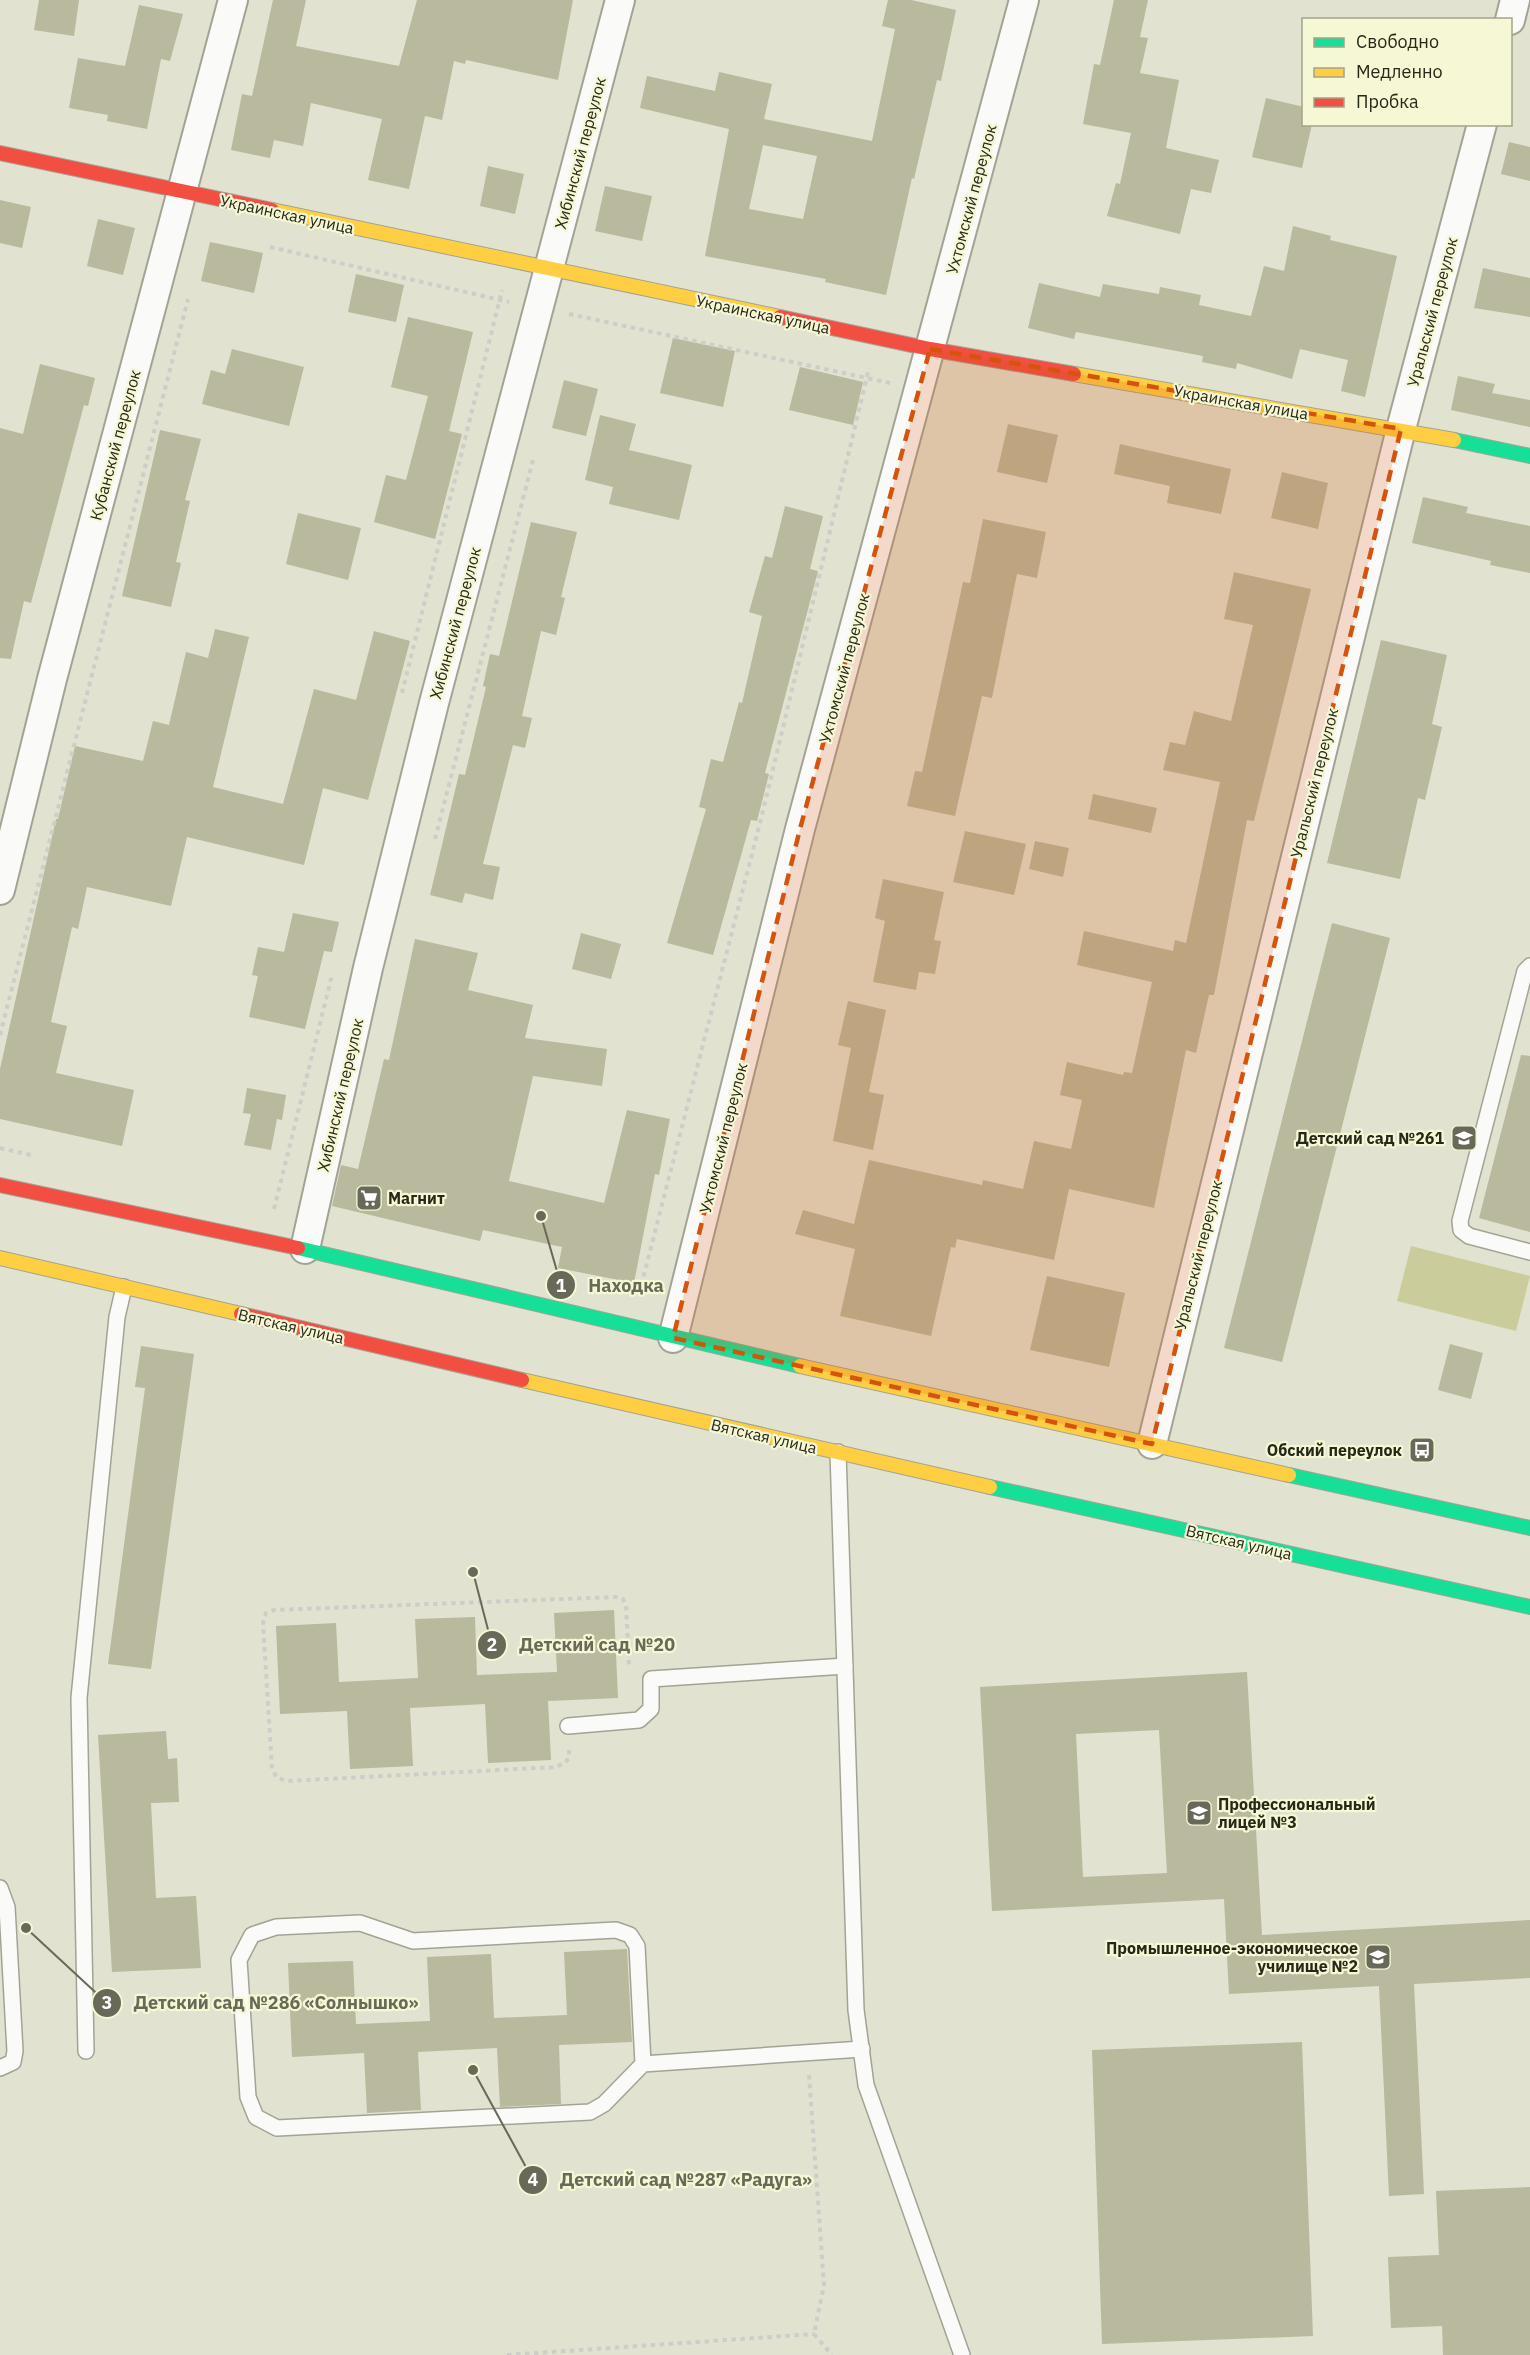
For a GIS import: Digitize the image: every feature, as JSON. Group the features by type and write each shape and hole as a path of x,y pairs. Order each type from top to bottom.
{"main road":[{"name":"Украинская улица","path":"0,153 930,349 1401,429 1530,456"},
{"path":"0,1185 305,1250 673,1338 1530,1528"},
{"name":"Вятская улица","path":"0,1258 838,1452 1530,1607"}],"street":[{"name":"Кубанский переулок","path":"0,890 52,679 233,0"},
{"name":"Хибинский переулок","path":"305,1250 368,968 417,772 620,0"},
{"name":"Ухтомский переулок","path":"673,1338 800,830 1024,0"},
{"path":"1510,18 1515,0"},
{"name":"Уральский переулок","path":"1152,1444 1401,429 1481,126"}],"lane":[{"path":"1530,966 1525,971 1460,1221 1461,1230 1468,1236 1530,1252"},
{"path":"86,2051 79,1698 117,1317 123,1287"},
{"path":"838,1452 856,2010 867,2085 962,2355"},
{"path":"568,1726 639,1720 651,1709 651,1679 845,1666"},
{"path":"0,1888 7,1907 15,2051 13,2062 0,2068"},
{"path":"644,2064 637,1946 630,1935 616,1930 413,1941 360,1923 276,1927 252,1935 238,1960 248,2097 256,2117 277,2128 590,2112 604,2104 644,2064 862,2049"}],"path":[{"path":"262,245 540,309 920,389"},
{"path":"568,326 581,275"},
{"path":"0,1035 191,289"},
{"path":"639,1294 765,804 876,338"},
{"path":"434,844 535,453"},
{"path":"568,1726 569,1760 557,1767 288,1781 277,1778 272,1769 263,1623 266,1613 274,1610 616,1597 623,1599 626,1605 630,1674 633,1679 651,1679"},
{"path":"808,2053 824,2284 814,2334"},
{"path":"507,2355 814,2334"},
{"path":"814,2334 832,2355"}],"highlighted area":[{"path":"930,349 1401,429 1152,1444 673,1338 800,829"}],"green space":[{"path":"1411,1246 1530,1276 1516,1331 1397,1301"}],"building":[{"path":"39,0 79,0 74,36 34,30"},
{"path":"273,0 306,0 296,46 399,66 417,0 573,0 558,80 466,60 465,64 454,61 442,120 425,116 409,189 368,180 382,119 311,103 303,146 274,140 270,158 231,150 242,94 252,96"},
{"path":"888,0 911,0 956,10 941,81 937,80 914,179 912,178 886,295 825,282 826,279 705,256 729,129 640,108 647,76 715,91 719,72 772,84 764,119 872,141 895,29 882,26","holes":["763,145 817,156 803,219 749,209"]},
{"path":"1114,0 1148,0 1140,37 1148,38 1140,73 1179,80 1166,148 1219,160 1211,193 1191,189 1180,234 1107,216 1116,183 1120,184 1131,133 1083,124 1094,64 1100,65"},
{"path":"139,5 183,14 170,61 161,59 147,129 107,121 108,115 69,108 78,58 125,66"},
{"path":"1266,98 1302,107 1302,126 1312,126 1302,168 1252,157"},
{"path":"1509,142 1530,147 1530,181 1501,174"},
{"path":"488,166 524,174 515,214 480,206"},
{"path":"605,186 652,196 642,241 595,231"},
{"path":"0,200 31,207 22,248 0,243"},
{"path":"98,219 135,228 123,275 87,266"},
{"path":"1293,226 1331,236 1330,240 1397,256 1365,397 1341,391 1348,360 1300,349 1292,379 1237,363 1236,369 1202,362 1203,356 1076,332 1074,339 1028,328 1039,283 1100,297 1103,284 1159,294 1160,287 1201,295 1199,305 1251,316 1264,266 1284,271"},
{"path":"210,242 263,253 254,293 201,281"},
{"path":"1483,268 1530,278 1530,317 1474,308"},
{"path":"356,274 404,285 396,322 348,312"},
{"path":"408,317 473,332 449,431 462,434 435,539 374,522 386,475 406,480 428,396 391,387"},
{"path":"673,338 735,351 723,407 660,393"},
{"path":"232,349 304,367 289,426 202,404 211,370 225,374"},
{"path":"40,364 95,378 88,406 84,405 31,603 24,601 11,659 0,658 0,428 23,434"},
{"path":"800,367 863,382 853,425 789,410"},
{"path":"1458,376 1495,384 1492,393 1530,400 1530,427 1451,410"},
{"path":"564,380 598,389 586,436 552,428"},
{"path":"600,415 636,424 629,450 692,465 679,520 609,504 613,487 585,480"},
{"path":"1008,424 1058,435 1047,483 997,472"},
{"path":"160,430 201,439 185,500 190,501 176,562 181,563 171,607 122,596"},
{"path":"1120,444 1231,469 1221,514 1167,503 1170,486 1114,474"},
{"path":"1282,472 1328,483 1318,529 1271,518"},
{"path":"1423,497 1468,507 1466,513 1530,526 1530,573 1490,565 1491,561 1412,543"},
{"path":"785,506 823,516 810,569 818,571 765,773 769,774 757,821 751,820 713,955 667,943 706,809 699,807 711,759 723,762 739,702 742,703 762,616 749,612 765,556 772,558"},
{"path":"298,513 361,528 348,580 286,564"},
{"path":"983,519 1046,532 1037,578 1017,574 992,698 982,696 955,816 907,806 915,771 922,772 963,582 970,583"},
{"path":"531,522 577,532 561,597 565,598 556,635 541,631 522,716 532,718 525,748 513,745 483,864 500,867 493,900 465,893 462,903 430,895 459,774 465,775 486,687 483,686 490,654 499,656"},
{"path":"1234,572 1311,589 1254,821 1247,820 1214,995 1209,995 1196,1053 1186,1050 1154,1208 1069,1189 1054,1260 957,1239 955,1248 951,1247 931,1336 840,1316 855,1249 795,1234 803,1210 854,1224 869,1160 982,1185 983,1180 1023,1189 1034,1141 1071,1149 1082,1100 1060,1095 1067,1062 1123,1075 1124,1072 1132,1073 1152,982 1077,965 1084,931 1173,951 1175,940 1186,943 1220,782 1163,770 1170,742 1185,745 1194,711 1231,721 1253,625 1224,619"},
{"path":"215,629 249,637 213,787 283,804 314,689 356,700 374,631 410,641 368,800 323,788 304,865 187,837 171,906 87,887 78,929 72,927 51,1022 67,1026 56,1073 134,1090 122,1146 0,1119 0,1069 56,819 58,819 75,746 143,761 153,721 169,725 186,652 208,658"},
{"path":"1381,640 1447,655 1432,724 1442,727 1425,800 1418,798 1400,879 1327,863"},
{"path":"1093,794 1157,808 1151,833 1088,819"},
{"path":"965,831 1026,844 1014,895 953,882"},
{"path":"1035,841 1069,848 1063,877 1029,869"},
{"path":"883,879 944,892 934,940 941,941 935,974 919,972 916,990 873,982 885,921 875,918"},
{"path":"293,913 339,922 332,952 324,951 305,1029 249,1017 258,976 252,975 258,947 284,952"},
{"path":"1332,923 1390,938 1282,1362 1224,1348"},
{"path":"581,933 621,944 611,979 572,969"},
{"path":"415,939 478,953 468,990 533,1005 525,1038 607,1049 602,1086 533,1076 509,1181 604,1203 627,1110 670,1119 659,1175 655,1174 634,1283 558,1268 562,1247 483,1230 480,1241 332,1206 341,1165 358,1169 384,1059 389,1060"},
{"path":"848,1001 886,1010 869,1092 884,1095 873,1150 833,1141 851,1048 838,1045"},
{"path":"1521,1055 1530,1056 1530,1232 1479,1218"},
{"path":"247,1088 286,1095 282,1120 277,1119 271,1150 244,1145 251,1114 243,1113"},
{"path":"1047,1276 1125,1293 1109,1367 1030,1350"},
{"path":"1450,1344 1483,1353 1471,1399 1438,1390"},
{"path":"141,1346 194,1354 151,1669 108,1664 145,1388 135,1387"},
{"path":"614,1610 618,1698 548,1701 551,1760 488,1763 485,1704 410,1708 413,1766 350,1769 347,1711 280,1714 276,1626 336,1623 339,1682 418,1678 415,1619 475,1617 477,1675 557,1672 554,1613"},
{"path":"1247,1672 1262,1935 1530,1920 1530,1978 1414,1984 1424,2194 1389,2196 1379,1986 1229,1994 1224,1899 992,1911 980,1687","holes":["1159,1730 1167,1873 1083,1877 1076,1734"]},
{"path":"166,1731 168,1759 177,1758 179,1802 151,1803 156,1898 196,1896 201,1968 112,1972 98,1735"},
{"path":"627,1949 632,2042 559,2045 561,2104 500,2107 497,2048 418,2052 421,2110 367,2113 364,2053 292,2057 288,1963 353,1961 356,2024 430,2021 427,1957 491,1954 494,2018 567,2015 564,1952"},
{"path":"1302,2042 1313,2336 1102,2344 1092,2050"},
{"path":"1530,2187 1530,2355 1443,2355 1442,2326 1391,2328 1388,2257 1439,2255 1436,2191"}],"traffic: fast":[{"path":"1454,440 1530,456"},
{"path":"298,1248 800,1366"},
{"path":"1289,1475 1530,1528"},
{"path":"990,1487 1530,1607"}],"traffic: slow":[{"path":"272,210 780,317"},
{"path":"1074,374 1454,440"},
{"path":"0,1258 241,1314"},
{"path":"800,1366 1289,1475"},
{"path":"522,1380 990,1487"}],"traffic: jam":[{"path":"0,153 272,210"},
{"path":"780,317 930,349 1074,374"},
{"path":"0,1185 298,1248"},
{"path":"241,1314 522,1380"}],"place":[{"name":"Детский сад №261","path":"1464,1138"},
{"name":"Магнит","path":"369,1198"},
{"name":"Находка","path":"541,1216"},
{"name":"Обский переулок","path":"1422,1450"},
{"name":"Детский сад №20","path":"473,1572"},
{"name":"Профессиональный лицей №3","path":"1199,1813"},
{"name":"Детский сад №286 «Солнышко»","path":"26,1928"},
{"name":"Промышленное-экономическое училище №2","path":"1378,1957"},
{"name":"Детский сад №287 «Радуга»","path":"473,2070"}]}
